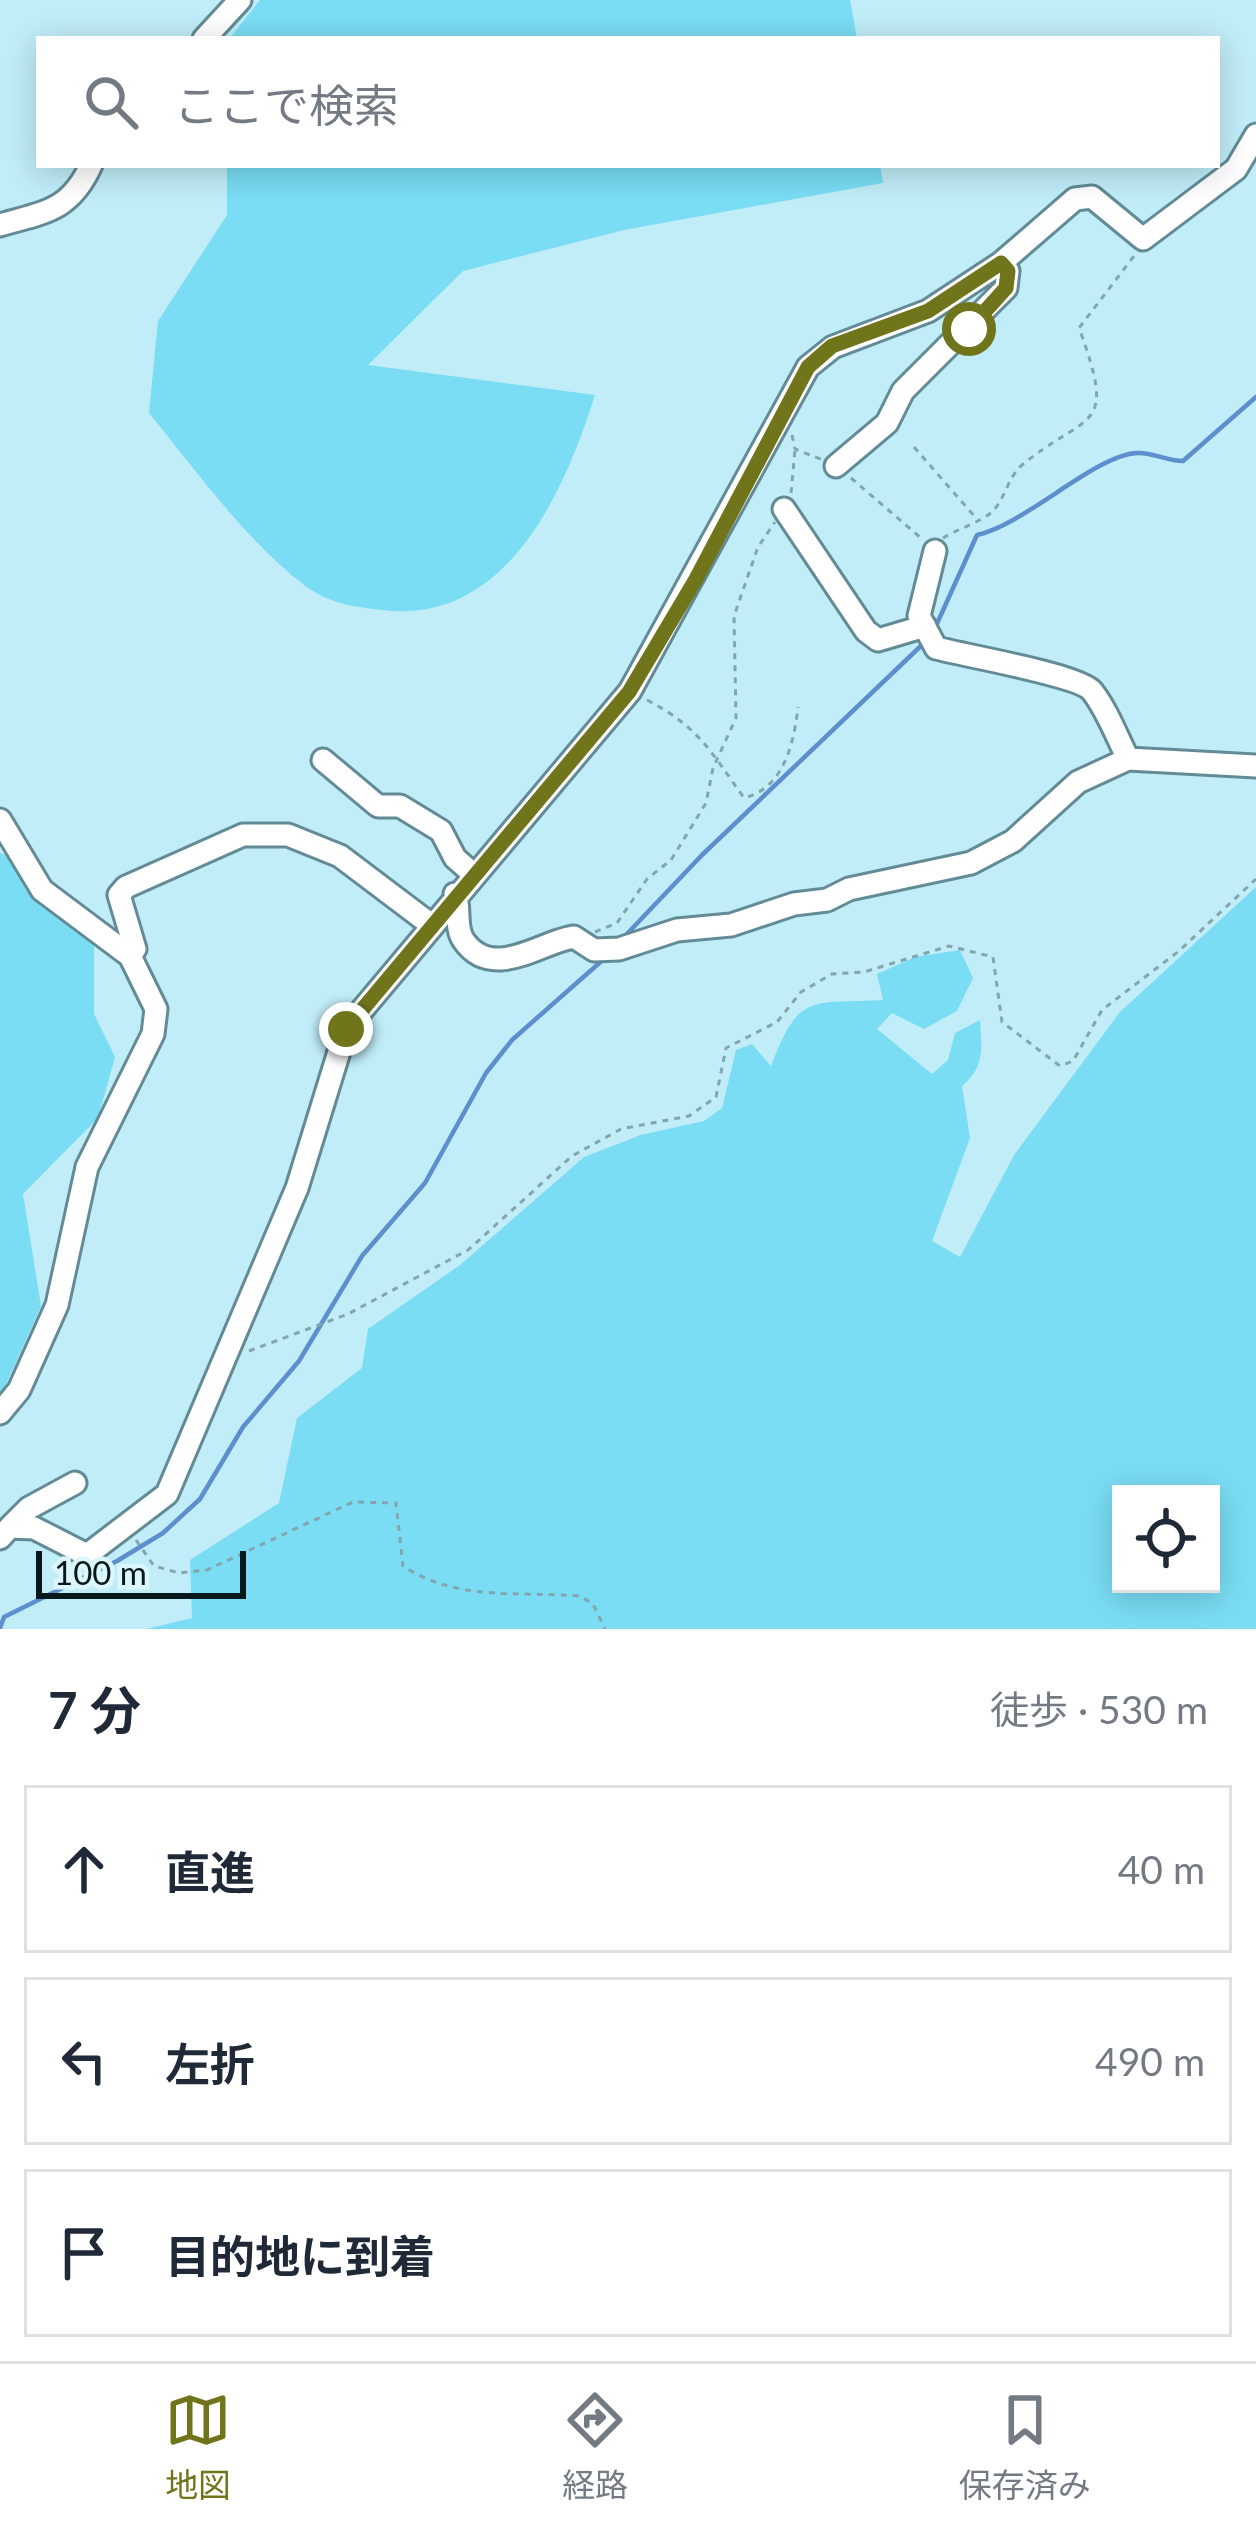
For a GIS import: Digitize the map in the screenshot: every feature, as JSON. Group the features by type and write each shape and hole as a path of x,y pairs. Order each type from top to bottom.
{"street":[{"path":"207,36 240,0"},
{"path":"5,1532 34,1528 87,1556 167,1493 297,1188 346,1029 629,692 696,579 808,367 832,346 928,311 1001,263 1075,199 1092,197 1143,238 1223,181 1256,135"},
{"path":"0,225 38,215 78,194 90,168"},
{"path":"836,466 887,423 903,392 1006,288 1008,271 1001,263"},
{"path":"784,509 866,631 878,640 925,626"},
{"path":"935,550 919,616 936,648 1002,667 1070,675 1090,689 1128,759"},
{"path":"455,894 458,928 465,944 479,954 529,956 561,939 585,941 594,950 619,949 677,930 731,926 794,904 827,900 849,889 971,863 1013,841 1078,782 1128,759 1256,766"},
{"path":"323,760 379,806 400,806 441,831 454,858 472,874"},
{"path":"0,820 43,890 130,956 148,982 156,1009 153,1034 87,1167 56,1305 19,1390 0,1413"},
{"path":"130,956 135,949 119,908 119,895 126,887 243,835 287,835 340,856 430,924"},
{"path":"5,1532 29,1508 75,1483"}],"path":[{"path":"935,550 944,537 992,512 1019,467 1082,429 1091,415 1096,375 1079,328 1143,238"},
{"path":"914,447 977,520"},
{"path":"585,941 617,923 647,879 670,860 706,803 718,754 736,718 734,616 758,547 794,486 795,449"},
{"path":"629,692 667,710 718,754 744,799 760,794 784,766 798,707"},
{"path":"232,1341 250,1351 348,1313 468,1250 572,1156 621,1130 689,1116 716,1097 726,1048 778,1022 801,992 832,974 864,972 917,952 974,948 994,957 999,968 1002,1022 1044,1058 1060,1066 1073,1061 1102,1010 1179,952 1256,878"},
{"path":"127,1527 154,1566 179,1573 207,1570 353,1502 396,1503 403,1566 417,1575 479,1594 580,1596 593,1604 605,1629"}],"shaded area":[{"path":"260,0 850,0 856,36 231,36"},
{"path":"227,168 880,168 883,183 624,230 463,271 368,365 595,395 566,473 523,546 495,575 463,597 425,609 351,606 304,585 222,504 149,413 158,321 227,215"},
{"path":"0,853 11,857 94,934 94,1014 115,1057 98,1118 23,1194 41,1306 0,1398"},
{"path":"1256,887 1256,1629 146,1629 192,1618 190,1560 279,1503 297,1418 362,1368 368,1329 460,1265 584,1157 641,1135 704,1121 722,1108 736,1050 752,1044 771,1066 790,1025 810,1007 883,1000 877,974 915,957 960,950 973,978 957,1011 924,1029 892,1013 877,1029 932,1074 948,1060 955,1033 980,1020 978,1064 962,1086 970,1138 932,1241 960,1257 1014,1155 1120,1012"}],"waterway":[{"path":"935,628 977,535 1017,518 1120,457 1143,453 1183,461 1256,397"},
{"path":"625,936 702,855 925,642"},
{"path":"0,1628 4,1617 163,1533 200,1499 243,1427 299,1361 362,1256 425,1183 486,1073 512,1040 605,958"}],"route":[{"path":"346,1029 377,986 629,692 696,579 788,396 808,367 832,346 928,311 1001,263 1008,271 1006,288 969,329"}]}
